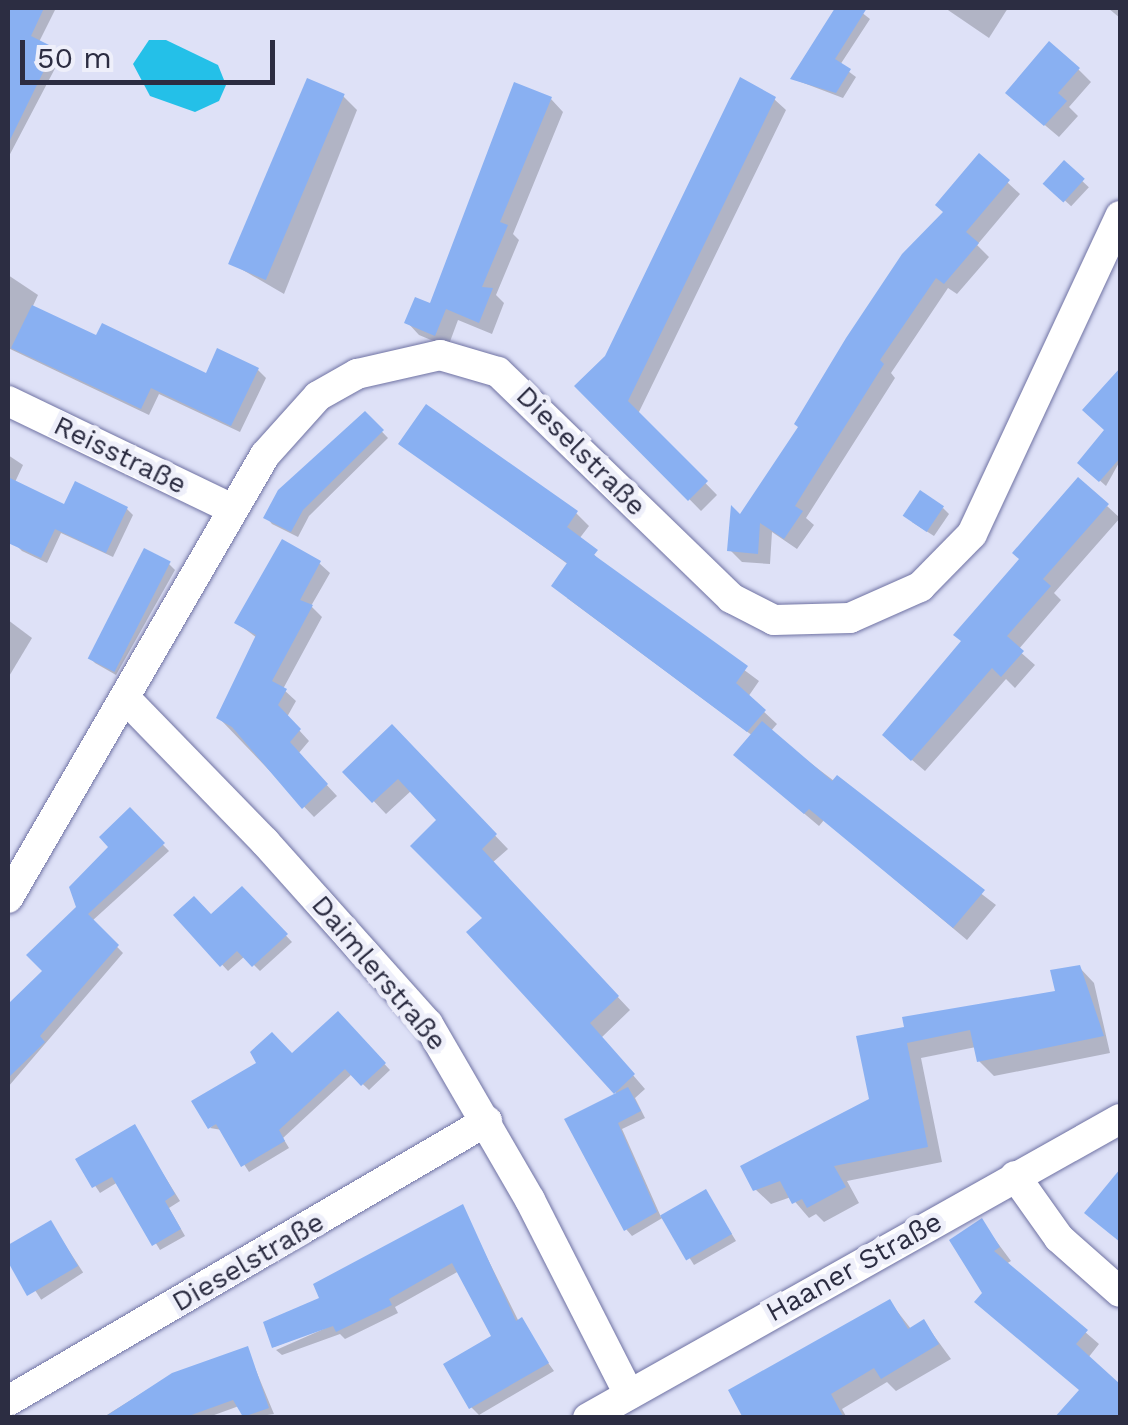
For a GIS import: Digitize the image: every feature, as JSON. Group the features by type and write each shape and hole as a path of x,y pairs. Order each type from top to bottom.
{"street":[{"name":"Dieselstraße","path":"8,898 127,700 265,455 318,396 399,361 468,360 520,387 698,570 747,608 786,622 870,613 920,588 972,534 1120,216"},
{"name":"Reisstraße","path":"8,401 232,509"},
{"name":"Daimlerstraße","path":"127,700 376,962 428,1024 487,1121 629,1394"},
{"name":"Haaner Straße","path":"588,1418 1120,1119"},
{"name":"Dieselstraße","path":"8,1401 487,1121"},
{"path":"1015,1176 1060,1238 1120,1292"}],"water":[{"path":"149,40 166,40 218,65 226,85 219,101 195,112 150,96 133,64"}],"building":[{"path":"8,8 44,8 31,36 55,48 8,144"},
{"path":"835,8 867,8 835,59 851,69 836,93 790,79"},
{"path":"1049,41 1080,68 1058,93 1067,101 1044,126 1005,93"},
{"path":"740,77 776,97 628,401 708,481 688,501 574,386 605,356"},
{"path":"307,78 345,94 266,280 228,264"},
{"path":"514,82 552,97 500,222 508,225 482,287 493,288 479,323 446,309 435,336 404,323 415,297 430,303"},
{"path":"979,153 1010,180 966,232 979,243 944,284 936,278 880,360 884,364 795,506 803,511 784,539 760,523 758,554 727,551 731,505 740,514 798,427 794,424 846,338 902,254 943,212 935,205"},
{"path":"1064,160 1085,179 1063,203 1043,184"},
{"path":"32,305 96,335 102,323 206,373 217,348 259,368 231,426 151,388 141,409 11,348"},
{"path":"1120,368 1120,458 1099,482 1077,463 1104,430 1082,410"},
{"path":"426,404 578,511 567,527 598,550 594,555 748,666 736,683 766,710 747,732 551,586 567,563 398,444"},
{"path":"365,411 384,430 303,510 291,532 263,518 278,490"},
{"path":"8,477 64,504 75,481 128,507 106,553 55,529 41,558 8,543"},
{"path":"1078,477 1109,504 1043,579 1051,586 1007,636 1024,651 1001,677 992,668 911,761 882,735 961,641 953,635 1019,559 1012,553"},
{"path":"920,490 944,506 927,532 903,516"},
{"path":"282,539 321,561 300,600 313,605 272,681 287,689 278,705 301,729 290,742 328,784 302,809 232,727 216,718 256,635 234,623"},
{"path":"144,548 171,562 114,672 88,658"},
{"path":"762,721 832,781 837,775 985,890 953,928 809,809 804,814 733,755"},
{"path":"392,724 497,834 482,849 619,996 590,1023 635,1074 614,1094 466,932 482,918 410,846 436,820 398,779 372,803 342,772"},
{"path":"130,807 165,843 88,914 119,945 40,1036 45,1042 8,1078 8,1004 42,971 26,955 76,907 69,887 108,847 99,837"},
{"path":"242,886 288,934 252,967 237,951 220,967 173,915 194,896 211,914"},
{"path":"1080,965 1104,1036 977,1062 970,1030 907,1043 928,1147 834,1166 846,1187 807,1208 802,1199 792,1204 780,1181 753,1191 740,1166 869,1099 856,1036 904,1027 902,1017 1055,991 1050,970"},
{"path":"338,1011 386,1063 361,1086 345,1069 279,1130 285,1141 241,1167 216,1124 208,1129 191,1101 256,1063 250,1052 272,1032 292,1053"},
{"path":"628,1087 641,1111 618,1123 657,1212 624,1231 564,1119"},
{"path":"135,1124 175,1194 165,1201 181,1229 152,1246 112,1177 92,1188 75,1159"},
{"path":"1120,1169 1120,1242 1084,1213"},
{"path":"706,1189 732,1234 686,1261 660,1216"},
{"path":"463,1204 516,1321 522,1317 549,1363 469,1409 443,1364 491,1336 452,1263 389,1299 392,1305 336,1332 333,1326 272,1348 263,1322 319,1298 313,1284"},
{"path":"982,1218 1000,1247 994,1251 1088,1330 1076,1344 1120,1384 1120,1418 1054,1418 1079,1390 974,1302 982,1293 949,1240"},
{"path":"51,1220 78,1266 27,1296 8,1262 8,1245"},
{"path":"890,1299 908,1329 924,1319 939,1344 881,1379 874,1368 831,1394 844,1418 743,1418 728,1390"},
{"path":"248,1346 269,1408 243,1417 233,1400 183,1418 103,1418 172,1373"}]}
